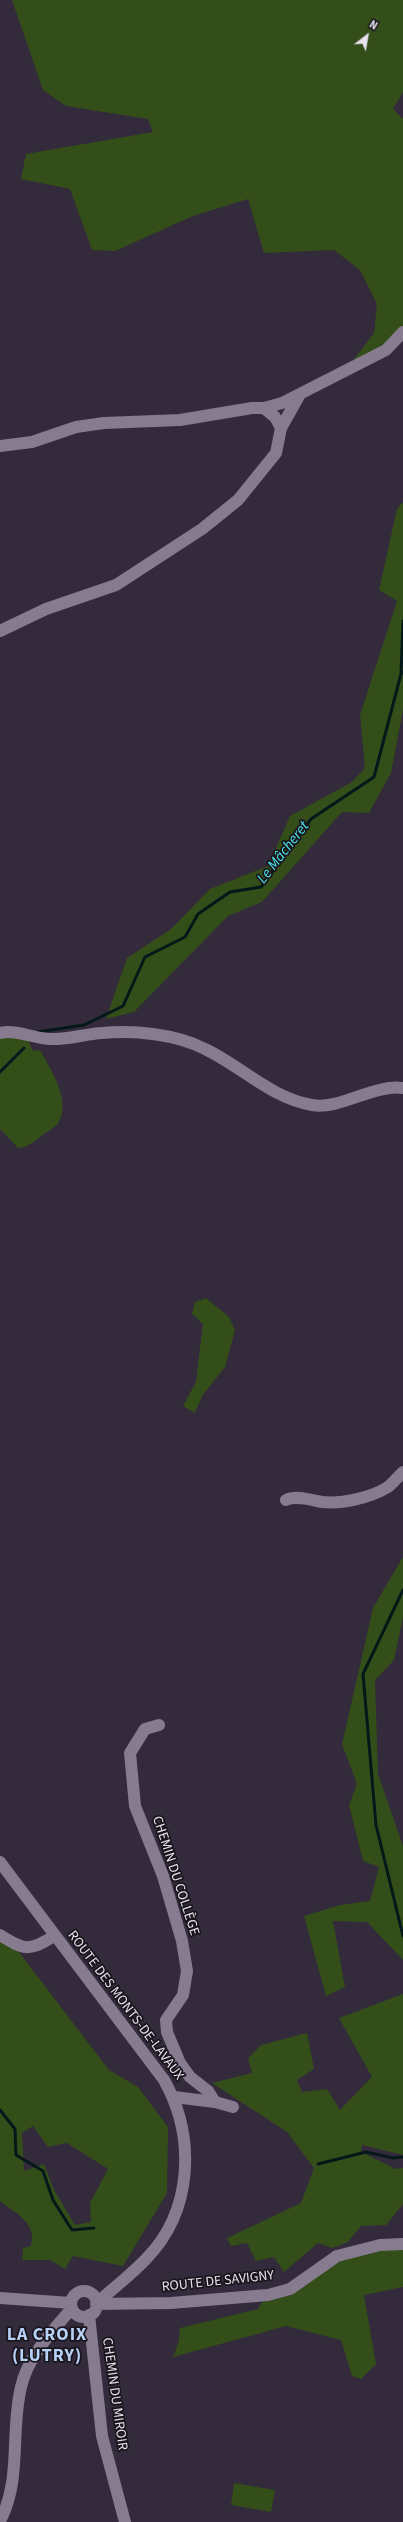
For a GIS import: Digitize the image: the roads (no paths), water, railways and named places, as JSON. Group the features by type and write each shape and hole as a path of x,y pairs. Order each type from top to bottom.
{"street":[{"path":"0,446 32,442 76,426 180,420 252,408 264,408 299,396 386,350 403,332"},
{"path":"0,631 46,609 116,585 202,529 238,500 276,453 281,428 299,396"},
{"path":"264,408 275,417 281,428"},
{"path":"0,1033 22,1033 50,1039 102,1032 137,1033 169,1038 205,1048 285,1098 313,1106 344,1101 376,1091 403,1088"},
{"path":"286,1500 291,1498 325,1502 344,1502 388,1487 403,1472"},
{"name":"CHEMIN DU COLLÈGE","path":"159,1725 145,1729 130,1753 135,1806 163,1876 182,1941 187,1971 183,1995 166,2020 167,2032 180,2063 190,2077 208,2091 215,2102"},
{"name":"ROUTE DES MONTS-DE-LAVAUX","path":"0,1862 54,1936 153,2064 174,2098 183,2130 186,2156 185,2183 180,2203 172,2222 155,2249 120,2282 94,2299"},
{"path":"0,1935 22,1948 40,1945 54,1936"},
{"path":"174,2098 215,2102 233,2107"},
{"name":"ROUTE DE SAVIGNY","path":"94,2299 171,2303 268,2295 290,2289 337,2256 380,2245 403,2244"},
{"path":"0,2521 8,2506 15,2474 17,2409 21,2386 34,2357 53,2333 71,2305 76,2293 84,2291 94,2299 94,2311 53,2333"},
{"path":"0,2298 71,2305 85,2316"},
{"name":"CHEMIN DU MIROIR","path":"85,2316 102,2436 125,2522"}],"waterway":[{"path":"401,674 403,621"},
{"name":"Le Mâcheret","path":"38,1032 84,1025 123,1006 145,957 185,937 198,914 230,892 261,887 311,819 374,777 401,674 403,672"},
{"name":"Le Mâcheret","path":"0,1072 24,1048"},
{"path":"403,1590 363,1674 376,1825 403,1936"},
{"path":"0,2110 15,2129 16,2155 43,2171 53,2200 72,2230 94,2228"},
{"path":"318,2164 366,2152 393,2158 403,2157"}],"district":[{"name":"LA CROIX (LUTRY)","path":"47,2346"}]}
